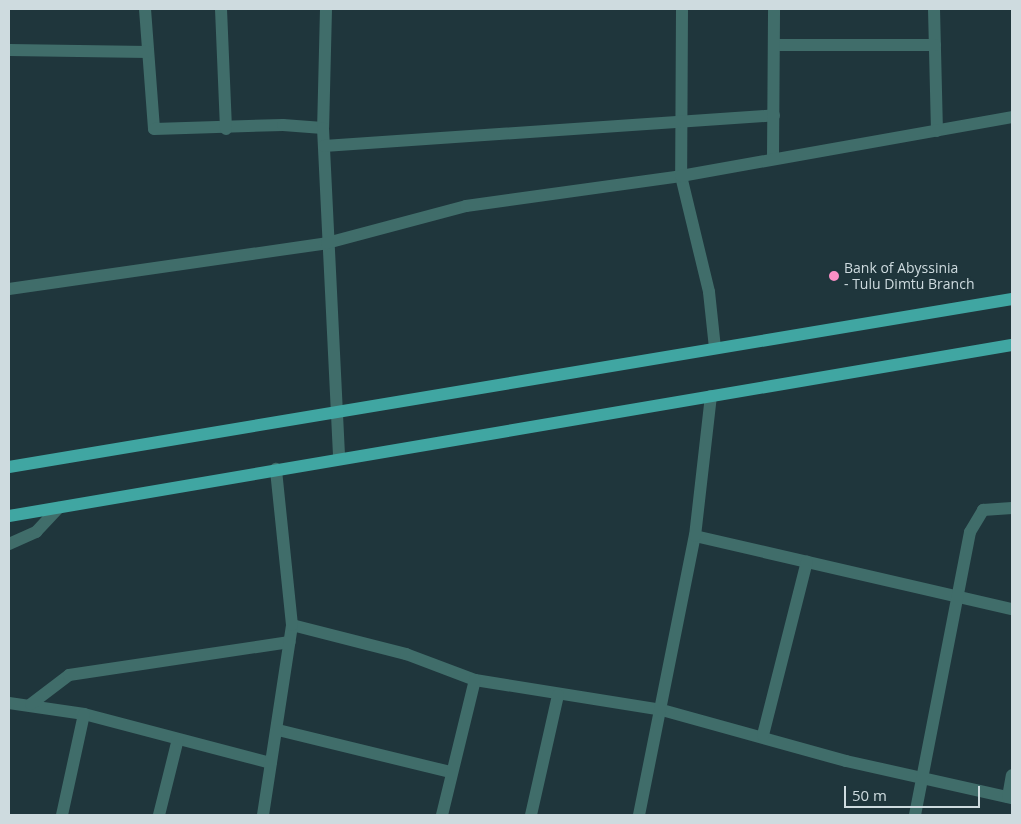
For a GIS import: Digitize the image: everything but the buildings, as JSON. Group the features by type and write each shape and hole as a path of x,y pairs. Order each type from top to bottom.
{"main road":[{"path":"9,467 1012,299"},
{"path":"9,516 339,458 1012,345"}],"street":[{"path":"145,9 154,129 226,129 283,125 323,128"},
{"path":"221,9 226,129"},
{"path":"326,9 323,128 327,243 339,458"},
{"path":"682,9 684,125 681,176 709,292 715,348"},
{"path":"773,158 774,9"},
{"path":"934,9 937,131"},
{"path":"775,45 935,45"},
{"path":"9,50 148,52"},
{"path":"324,146 684,125 774,115"},
{"path":"9,289 327,243 466,206 681,176 773,158 1012,117"},
{"path":"639,815 662,710 694,536 711,396"},
{"path":"263,815 278,730 292,625 276,469"},
{"path":"9,544 36,532 58,508"},
{"path":"915,815 957,599 974,525 983,510 1012,508"},
{"path":"694,536 807,561 957,599 1012,609"},
{"path":"763,735 807,561"},
{"path":"292,625 406,654 475,680 558,695 662,710 763,735 922,779 1010,797 1012,775"},
{"path":"31,704 69,675 290,642"},
{"path":"442,815 450,772 475,680"},
{"path":"531,815 558,695"},
{"path":"9,703 31,704 84,714 271,763"},
{"path":"62,815 84,714"},
{"path":"278,730 450,772"},
{"path":"159,815 178,739"}],"place":[{"name":"Bank of Abyssinia - Tulu Dimtu Branch","path":"834,276"}]}
